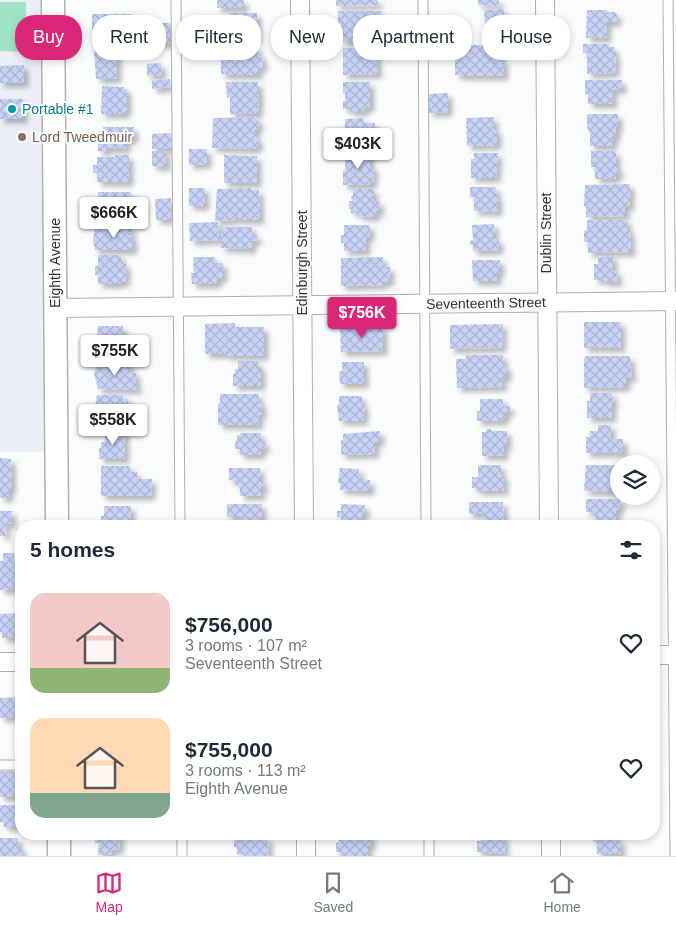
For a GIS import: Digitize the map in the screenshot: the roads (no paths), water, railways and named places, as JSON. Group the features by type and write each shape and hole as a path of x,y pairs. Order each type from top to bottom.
{"street":[{"name":"Eighth Avenue","path":"53,0 57,520"},
{"name":"Edinburgh Street","path":"300,0 304,520"},
{"name":"Dublin Street","path":"545,0 548,520"},
{"name":"Seventeenth Street","path":"56,308 673,302"},
{"path":"660,655 675,655"},
{"path":"0,662 15,662"},
{"path":"59,840 59,856"},
{"path":"306,840 306,856"},
{"path":"551,840 551,856"}],"lane":[{"path":"176,0 180,520"},
{"path":"423,0 426,520"},
{"path":"668,0 673,302 675,856"},
{"path":"0,765 15,764"},
{"path":"182,840 182,856"},
{"path":"429,840 429,856"}],"place":[{"name":"Portable #1","path":"12,109"},
{"name":"Lord Tweedmuir","path":"22,137"}]}
